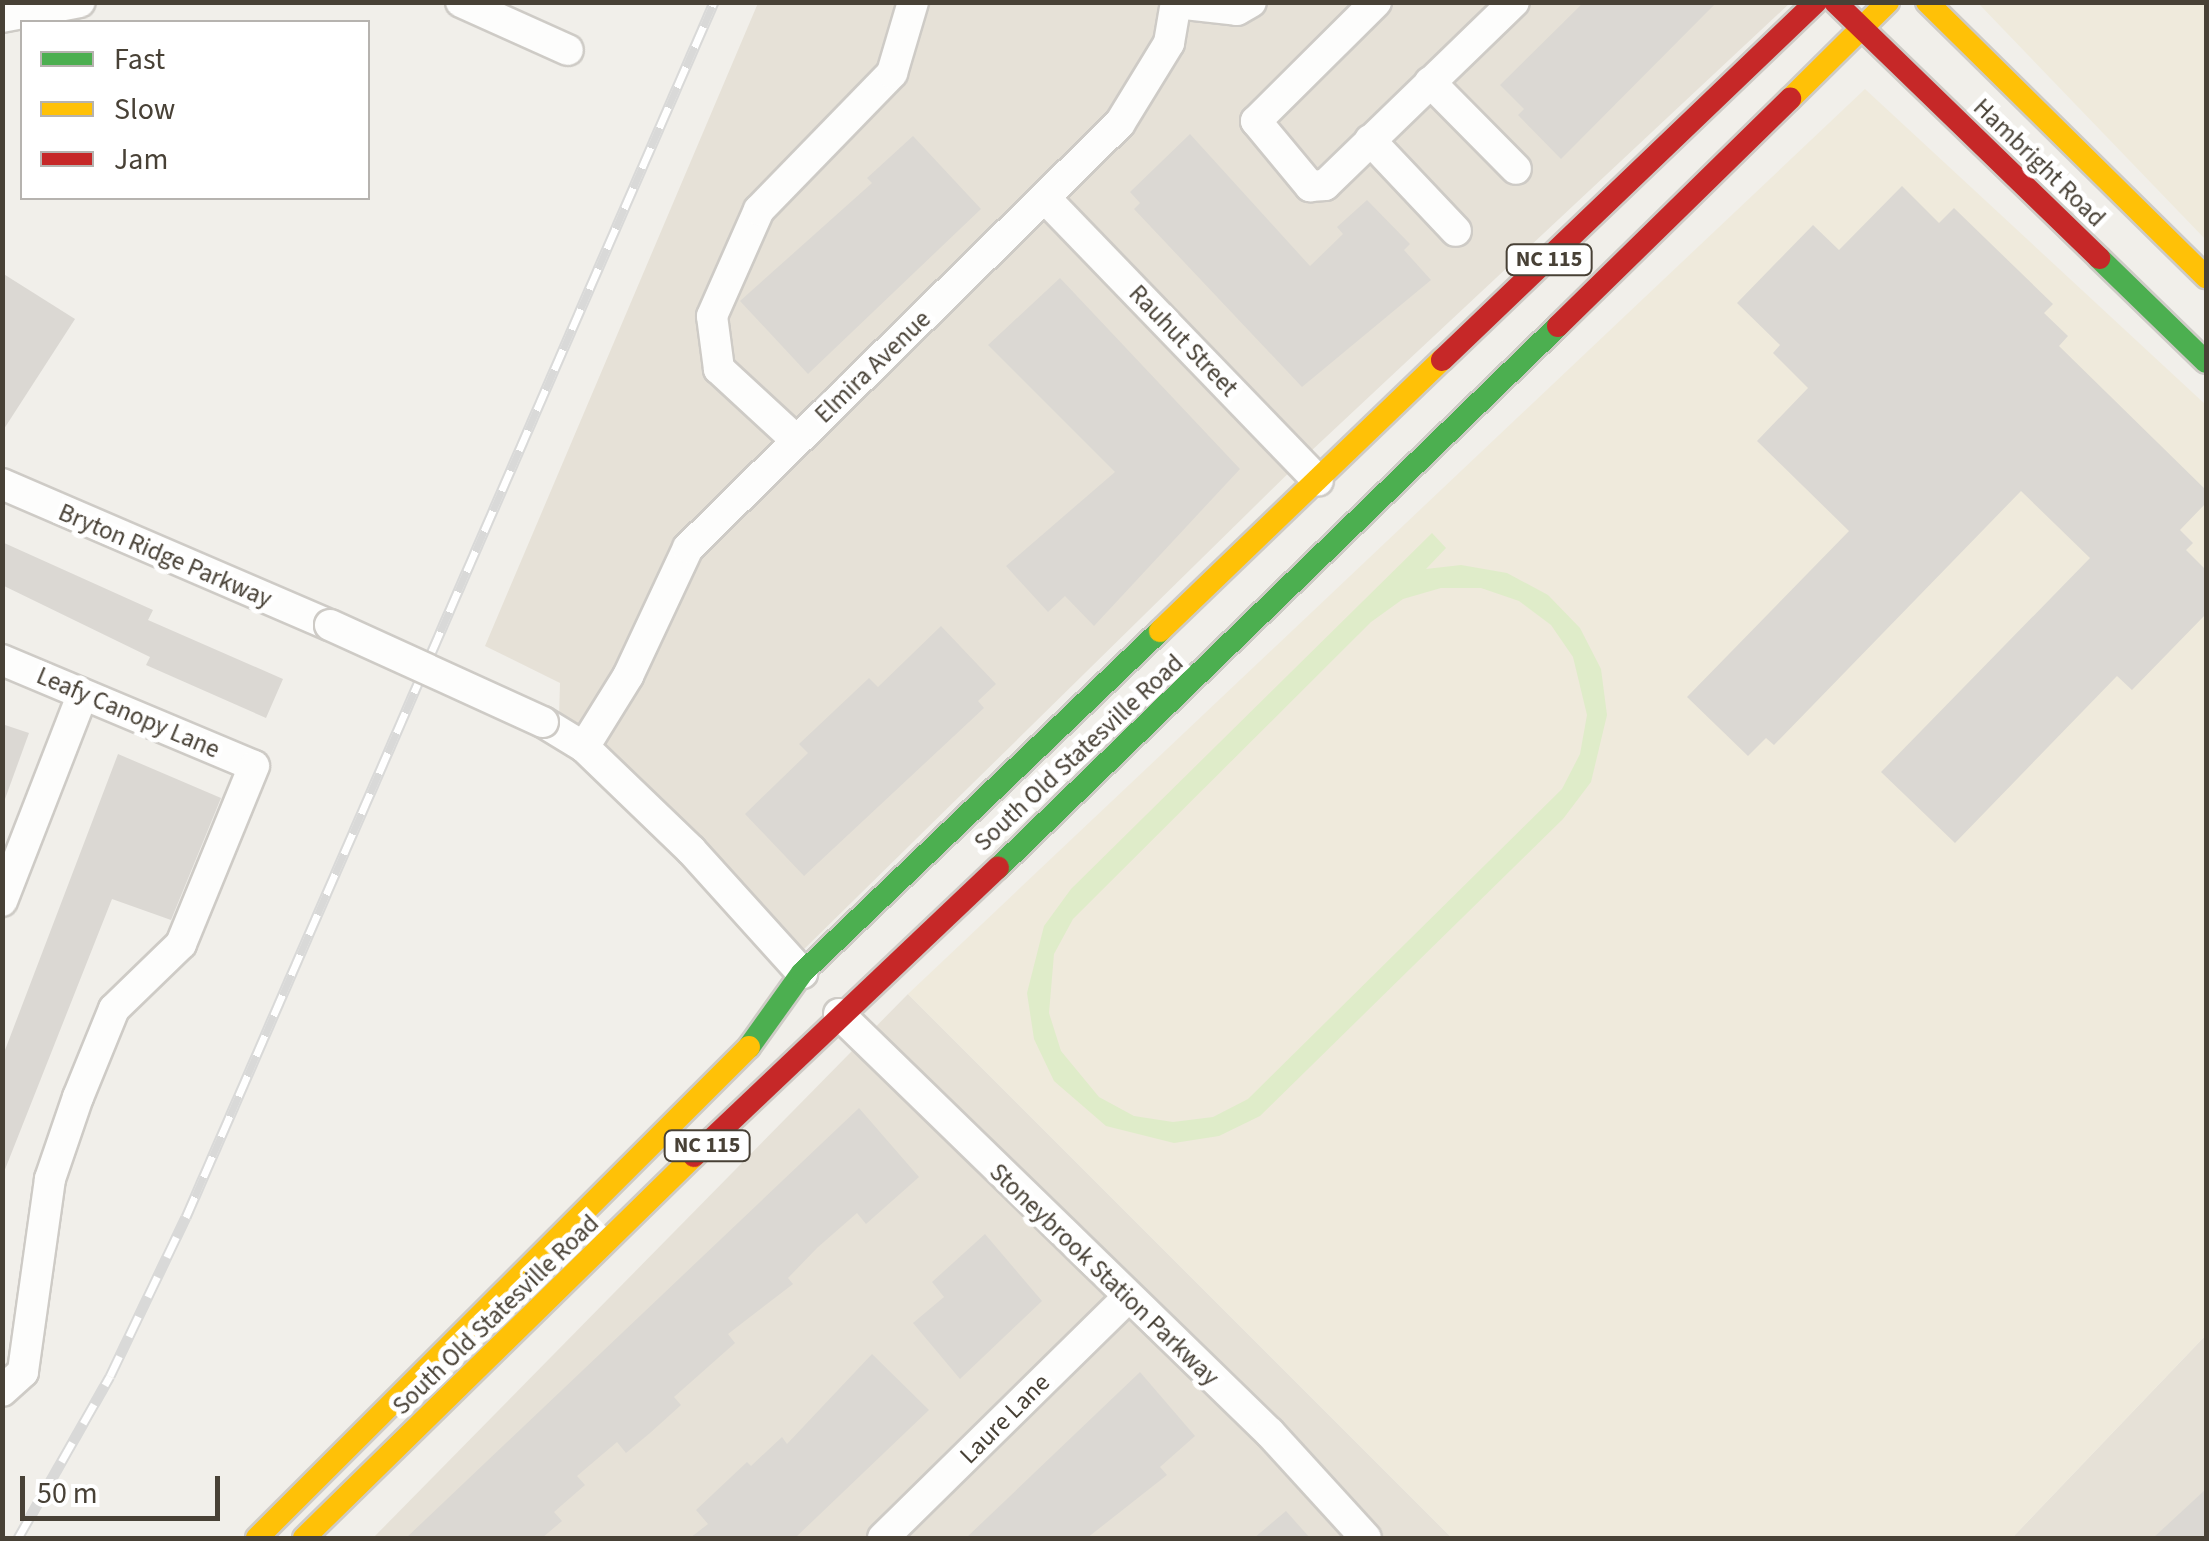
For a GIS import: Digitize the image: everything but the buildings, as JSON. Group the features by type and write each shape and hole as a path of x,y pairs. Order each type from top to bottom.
{"main road":[{"name":"South Old Statesville Road","path":"257,1538 736,1064 802,973 1816,2"},
{"name":"Hambright Road","path":"1835,2 2206,362"},
{"name":"South Old Statesville Road","path":"317,1534 592,1261 840,999 1102,773 1888,2"},
{"name":"Hambright Road","path":"1927,2 2206,276"},
{"path":"977,842 997,788"},
{"path":"592,1261 660,1166 798,1026 809,1000 802,973"}],"street":[{"path":"2,16 80,2"},
{"path":"461,2 568,50"},
{"path":"796,440 719,369 712,316 759,210 892,73 912,2"},
{"path":"1176,3 1237,10 1252,2"},
{"path":"1376,2 1256,121 1310,186 1324,184 1514,2"},
{"name":"Elmira Avenue","path":"584,746 628,676 688,548 1047,200 1120,123 1168,42 1176,3"},
{"path":"1430,82 1516,170"},
{"path":"1370,140 1456,231"},
{"name":"Rauhut Street","path":"1047,200 1318,481"},
{"name":"Bryton Ridge Parkway","path":"2,484 330,626 543,722 584,746 691,850 802,973"},
{"name":"Leafy Canopy Lane","path":"2,660 254,766 182,944 114,1009 78,1097 50,1179 24,1372 2,1392"},
{"path":"2,901 82,696"},
{"name":"Stoneybrook Station Parkway","path":"840,999 1126,1299 1270,1432 1366,1538"},
{"name":"Laure Lane","path":"882,1538 1126,1299"}],"shaded area":[{"path":"758,3 1790,3 1310,452 797,956 559,718 560,683 485,646"},
{"path":"1978,3 2206,3 2206,240"},
{"path":"1865,89 2206,405 2206,1335 2012,1538 1452,1538 908,994"},
{"path":"908,994 1452,1538 373,1538"},
{"path":"2206,1335 2206,1538 2012,1538"}],"green space":[{"path":"1432,533 1446,548 1426,569 1461,565 1507,573 1548,595 1580,628 1601,669 1607,715 1591,782 1563,819 1260,1116 1219,1136 1174,1143 1106,1126 1054,1081 1034,1039 1027,993 1044,926 1071,889","holes":["1441,588 1481,588 1519,601 1551,625 1573,657 1587,715 1580,754 1562,789 1248,1099 1213,1117 1173,1122 1134,1116 1099,1097 1061,1051 1049,1013 1054,954 1073,919 1371,622 1403,599"]}],"railway":[{"path":"18,1538 110,1376 186,1217 714,2"}],"traffic: fast":[{"path":"2099,258 2206,362"},
{"path":"998,868 1558,326"},
{"path":"749,1047 802,973 1160,631"}],"traffic: slow":[{"path":"1790,99 1888,2"},
{"path":"1927,2 2206,277"},
{"path":"1160,631 1442,360"},
{"path":"257,1538 749,1047"},
{"path":"304,1538 694,1156"}],"traffic: jam":[{"path":"1442,360 1816,2"},
{"path":"1835,2 2099,258"},
{"path":"1558,326 1790,99"},
{"path":"694,1156 998,868"}]}
